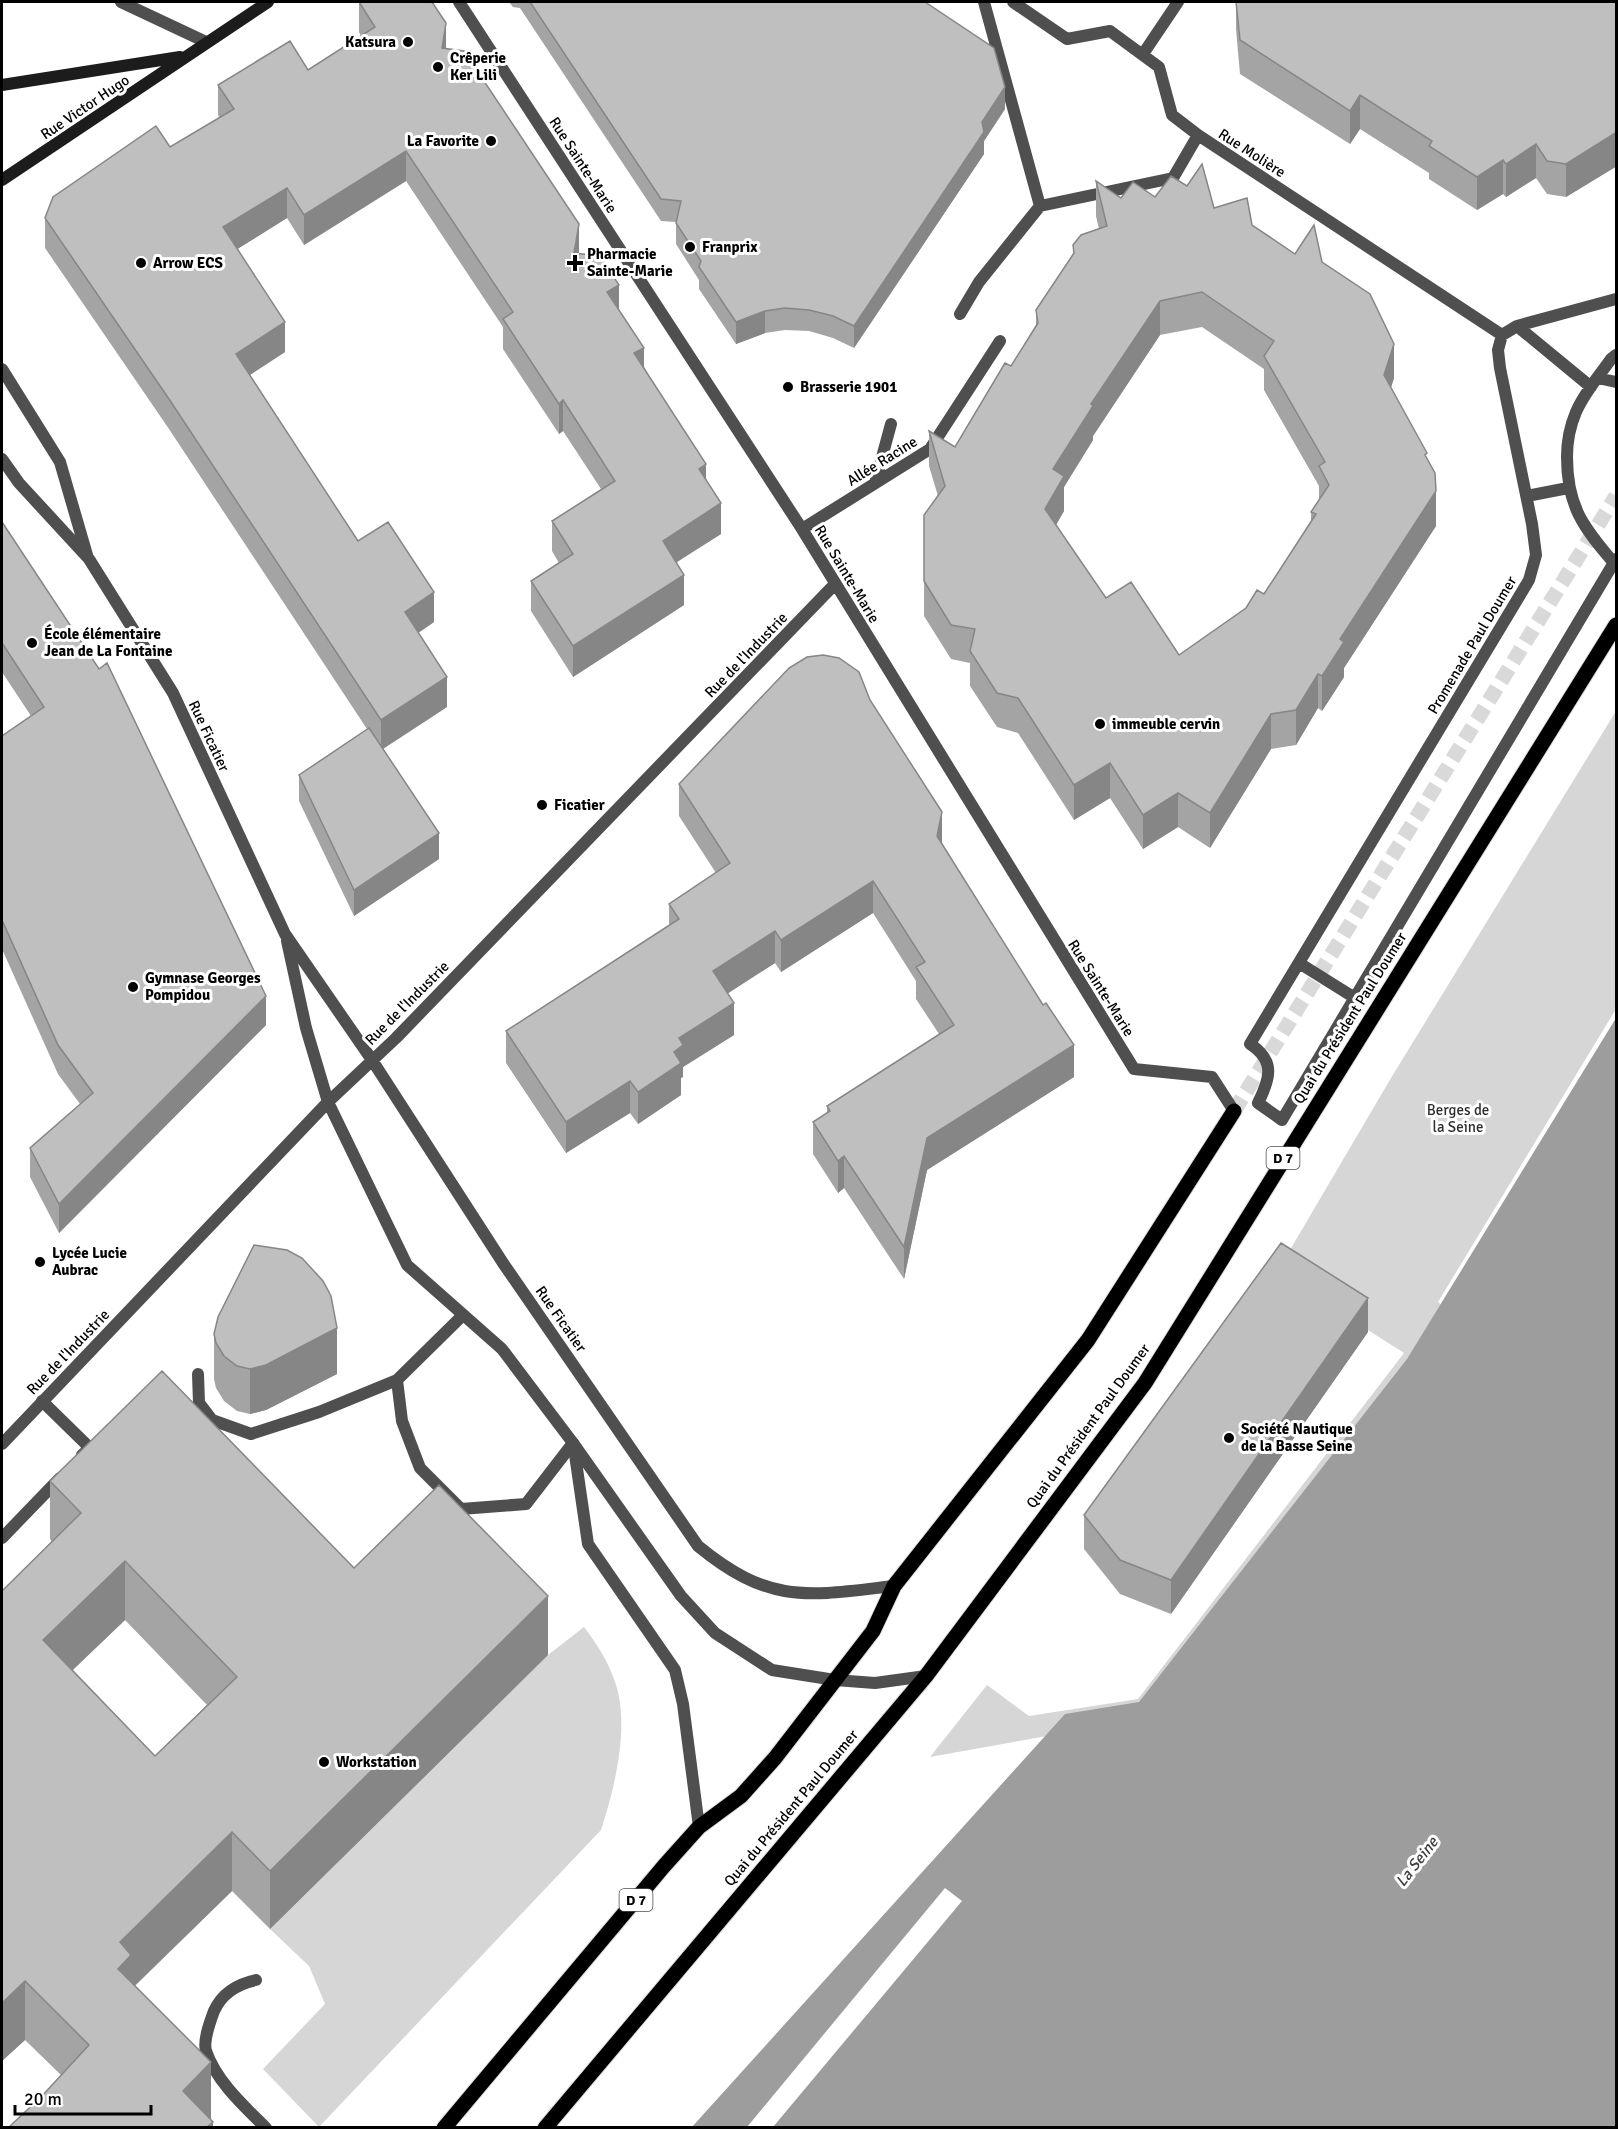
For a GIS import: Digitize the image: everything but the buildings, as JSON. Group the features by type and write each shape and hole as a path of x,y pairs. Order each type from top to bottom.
{"main road":[{"name":"Quai du Président Paul Doumer","path":"545,2127 926,1676 1145,1383 1617,625"},
{"name":"D 7","path":"444,2127 699,1827 741,1796 775,1758 873,1631 894,1586 1088,1340 1234,1111"}],"street":[{"path":"121,2 206,42"},
{"name":"Rue Victor Hugo","path":"2,180 268,2"},
{"name":"Rue Sainte-Marie","path":"459,2 802,529 1134,1070 1212,1077 1234,1111"},
{"path":"984,2 1040,206"},
{"name":"Rue Molière","path":"1013,2 1067,39 1110,31 1159,67 1172,115 1198,135 1502,335"},
{"path":"1143,54 1178,2"},
{"name":"Rue Victor Hugo","path":"2,85 184,57"},
{"path":"960,314 979,282 1040,206 1173,178 1198,135"},
{"path":"1502,335 1517,326 1617,299"},
{"path":"1517,326 1594,382 1617,382"},
{"name":"Promenade Paul Doumer","path":"1355,998 1282,1120 1258,1103 1269,1077 1268,1066 1262,1052 1250,1044 1529,580 1536,555 1527,496 1500,368 1498,350 1502,335"},
{"name":"Allée Racine","path":"802,529 930,449 1000,341"},
{"path":"1299,963 1355,998 1615,561 1579,518 1568,488 1567,449 1575,412 1594,382 1617,355"},
{"name":"Rue Ficatier","path":"2,369 60,462 88,559"},
{"path":"875,483 891,424"},
{"name":"Rue Ficatier","path":"2,459 19,483 88,559 173,693 285,934 372,1060 503,1263 698,1546 722,1565 748,1580 780,1591 814,1596 894,1586"},
{"path":"1527,496 1568,488"},
{"name":"Rue de l'Industrie","path":"2,1444 328,1102 396,1038 835,584"},
{"name":"Rue Ficatier","path":"285,934 306,1028 328,1102 407,1265 502,1350 573,1443 681,1596 715,1633 772,1670 835,1680 875,1683 926,1676"},
{"path":"198,1374 199,1403 212,1420 251,1434 319,1412 397,1380 463,1316"},
{"path":"397,1380 402,1421 420,1468 461,1509 526,1504 573,1443"},
{"path":"2,1538 90,1448 42,1401"},
{"name":"Rue Ficatier","path":"573,1443 588,1544 675,1670 683,1704 699,1827"},
{"path":"256,1980 242,1983 220,1997 209,2022 205,2050 218,2075 266,2127"}],"green space":[{"name":"Berges de la Seine","path":"1616,711 1616,1009 1438,1302 1457,1318 1148,1718 930,1757 987,1685 1029,1716 1138,1699 1404,1353 1277,1272 1391,1078"},
{"path":"584,1627 601,1652 614,1679 621,1715 616,1775 601,1830 319,2127 263,2069 325,2004 309,1966 270,1929 548,1655"}],"water":[{"name":"La Seine","path":"1616,1018 1616,2127 691,2128 1065,1714 1139,1702 1407,1359"}],"pier":[{"path":"945,1888 962,1901 773,2127 747,2127"}],"tunnel":[{"path":"1234,1111 1616,496"}],"place":[{"name":"Katsura","path":"408,42"},
{"name":"Crêperie Ker Lili","path":"438,67"},
{"name":"La Favorite","path":"491,141"},
{"name":"Franprix","path":"690,247"},
{"name":"Arrow ECS","path":"141,263"},
{"name":"Pharmacie Sainte-Marie","path":"575,263"},
{"name":"Brasserie 1901","path":"788,387"},
{"name":"École élémentaire Jean de La Fontaine","path":"32,643"},
{"name":"immeuble cervin","path":"1100,724"},
{"name":"Ficatier","path":"542,805"},
{"name":"Gymnase Georges Pompidou","path":"133,987"},
{"name":"Lycée Lucie Aubrac","path":"40,1262"},
{"name":"Société Nautique de la Basse Seine","path":"1229,1438"},
{"name":"Workstation","path":"324,1762"}]}
